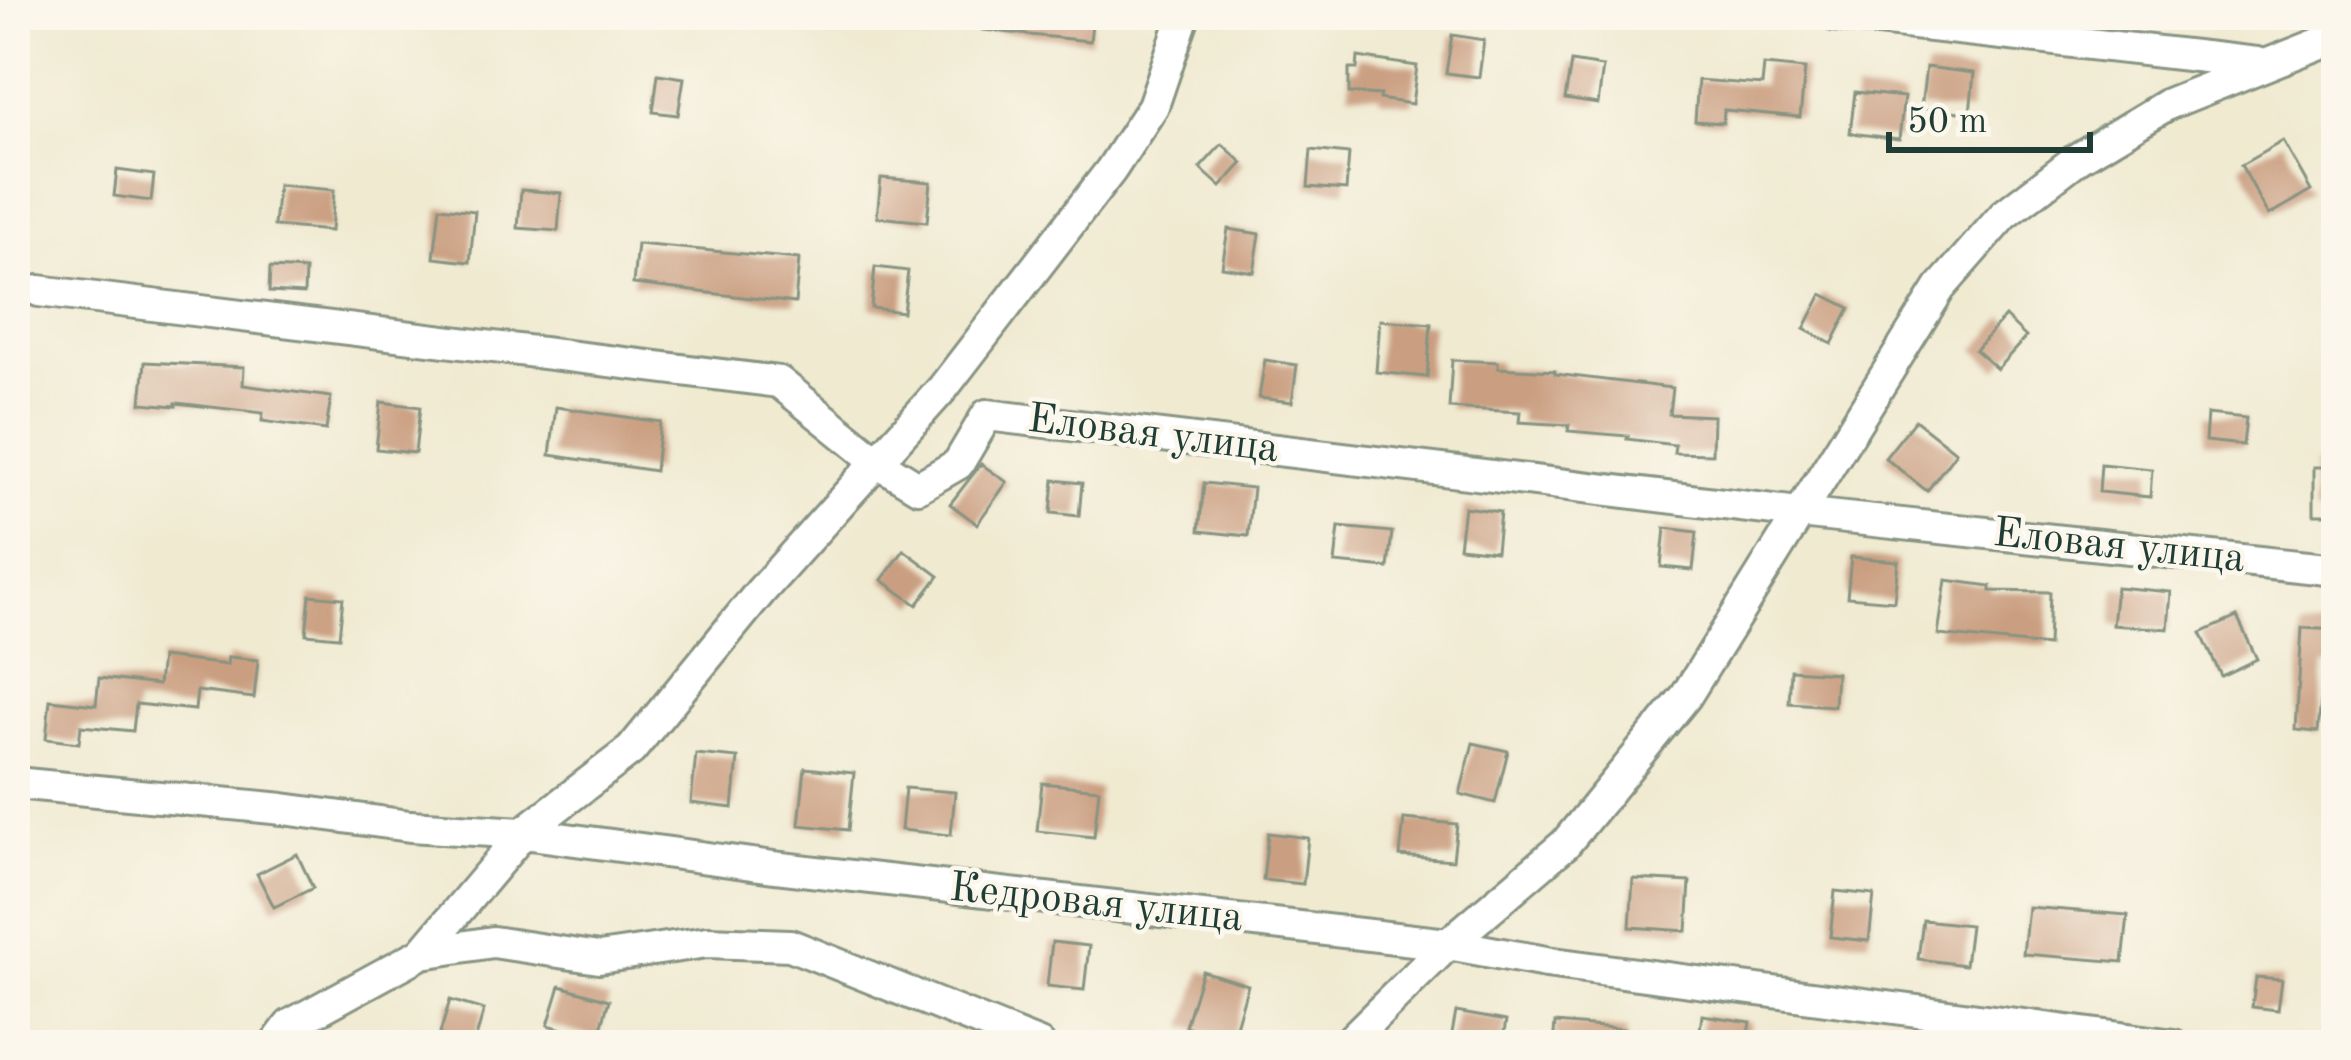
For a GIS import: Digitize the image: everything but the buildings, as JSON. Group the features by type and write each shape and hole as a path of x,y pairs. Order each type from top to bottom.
{"street":[{"path":"422,953 523,833 631,750 761,591 943,388 1111,170 1154,106 1184,15"},
{"path":"1834,15 2263,64"},
{"path":"1346,1045 1448,944 1565,844 1686,696 1940,287 2004,214 2078,158 2168,104 2336,37"},
{"name":"Еловая улица","path":"39,291 779,382 879,463 918,487 958,464 987,415 1799,513 2336,570"},
{"path":"943,388 987,415"},
{"name":"Кедровая улица","path":"15,783 410,826 523,833 774,867 1448,944 1569,965 2174,1045"},
{"path":"274,1045 290,1025 422,953 493,942 599,958 707,942 790,945 1039,1045"}]}
